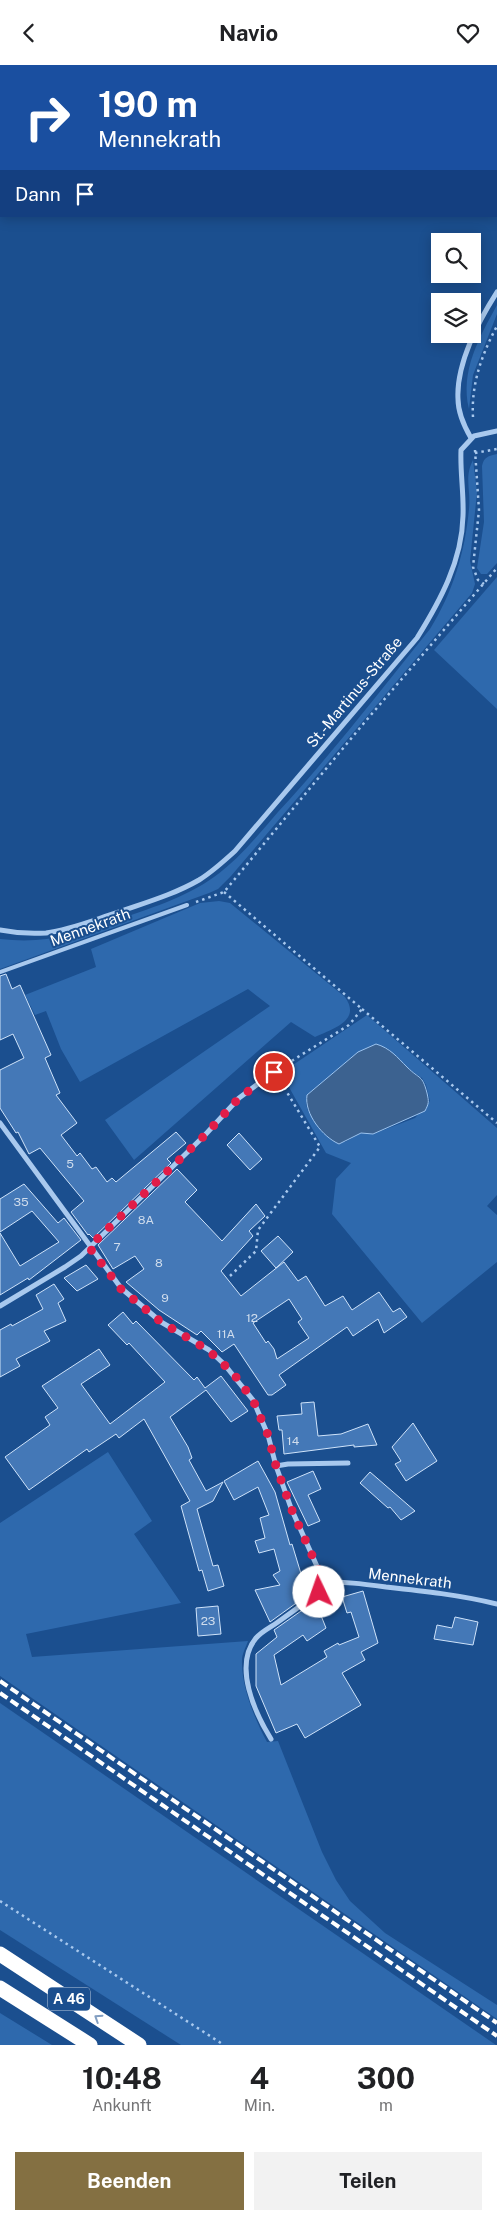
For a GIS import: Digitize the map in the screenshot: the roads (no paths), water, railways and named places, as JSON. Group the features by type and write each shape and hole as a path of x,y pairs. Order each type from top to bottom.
{"highway":[{"name":"A 46","path":"0,1953 139,2045"},
{"name":"A 46","path":"0,1988 90,2045"}],"street":[{"path":"497,291 472,338 460,377 458,397 460,413 472,437 497,431"},
{"name":"St.-Martinus-Straße","path":"0,930 18,933 46,933 90,922 155,899 198,881 213,871 235,851 417,637 439,603 451,573 463,517 461,450 472,437"},
{"path":"0,1306 81,1256 205,1135 239,1098 274,1072"},
{"path":"0,1123 121,1289 161,1322 208,1350 241,1382 261,1415 291,1508 320,1573 319,1592 258,1636 249,1648 246,1664 251,1695 259,1718 271,1739"},
{"path":"276,1466 348,1463"},
{"name":"Mennekrath","path":"320,1583 335,1582 419,1590 497,1604"}],"lane":[{"name":"Mennekrath","path":"0,972 187,905"}],"railway":[{"path":"0,1681 497,2023"},
{"path":"0,1693 497,2036"}]}
